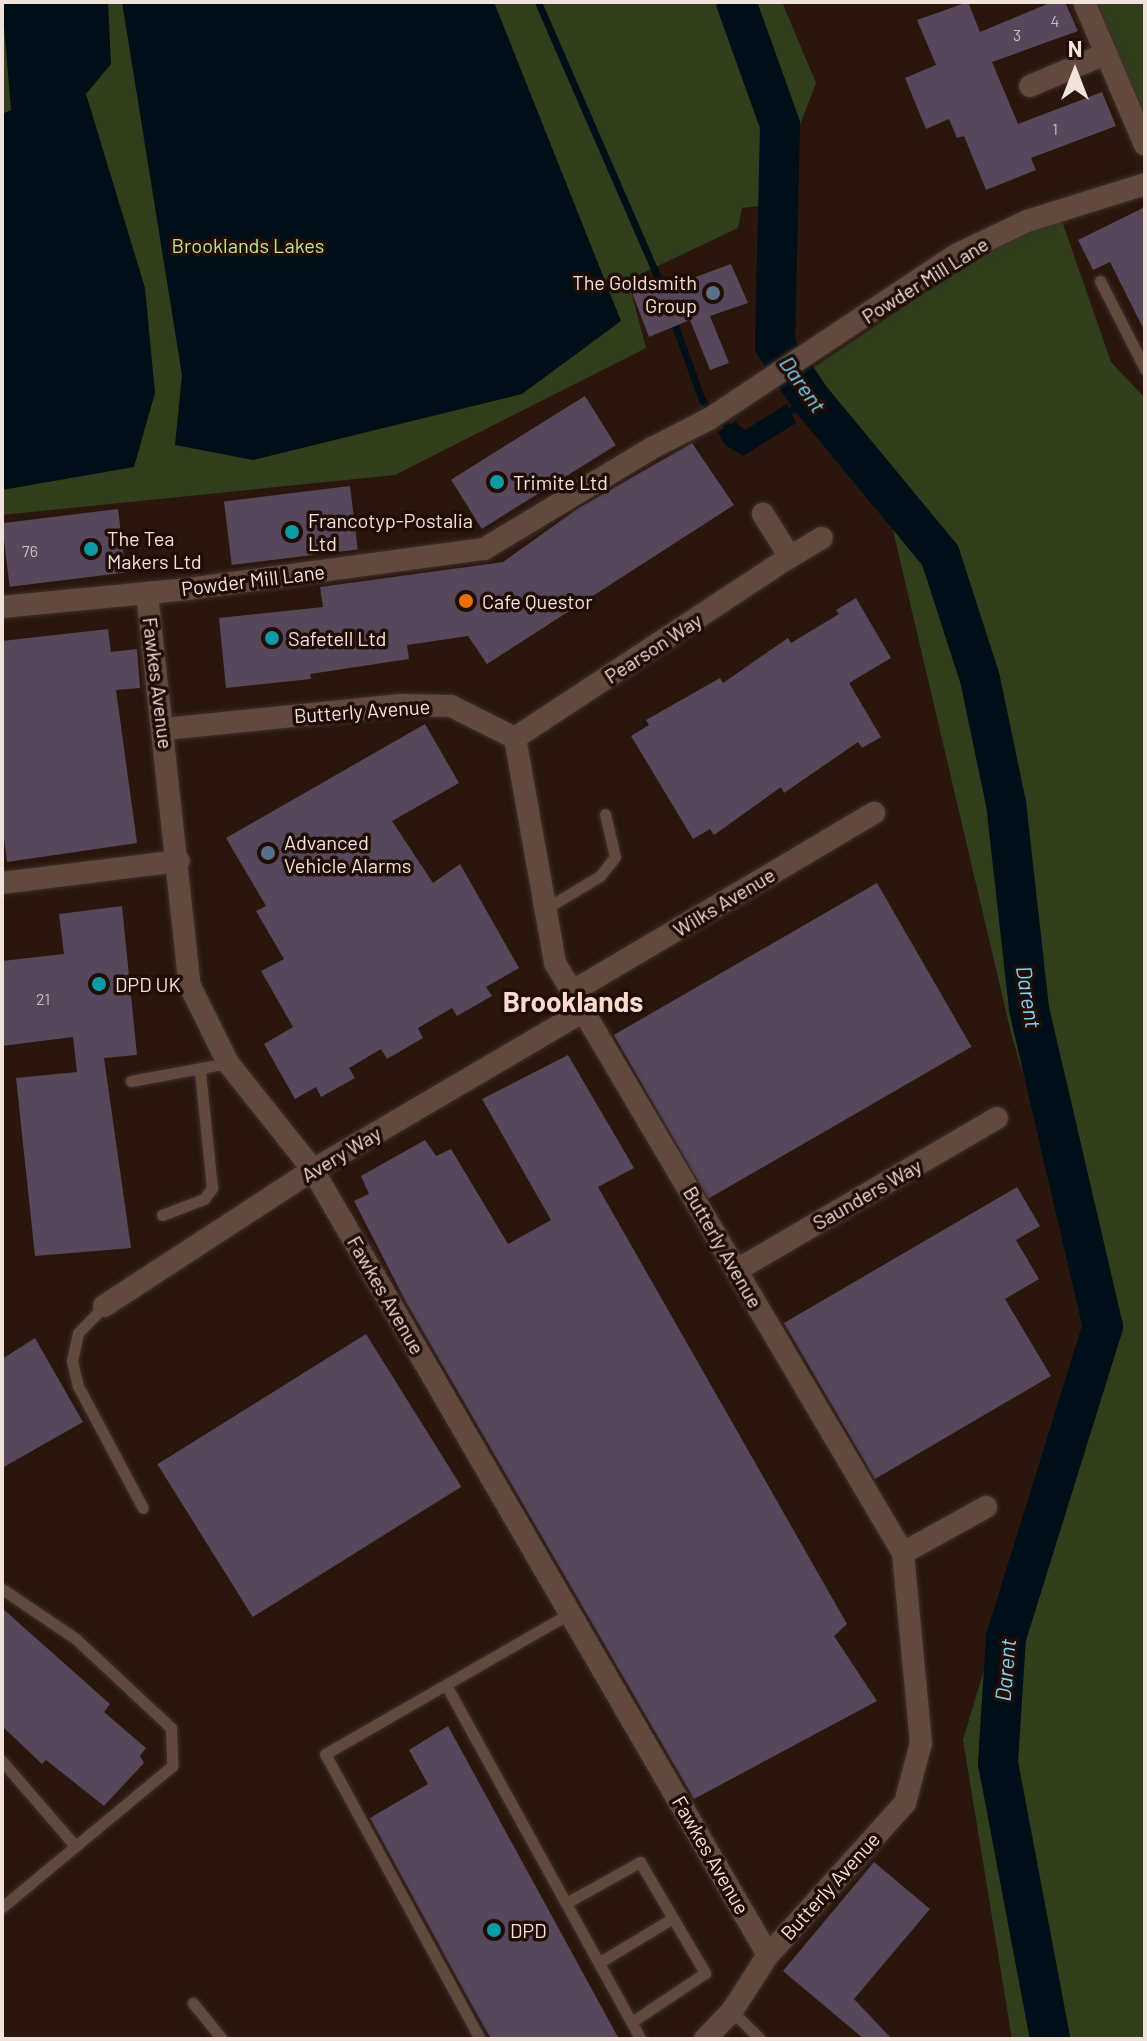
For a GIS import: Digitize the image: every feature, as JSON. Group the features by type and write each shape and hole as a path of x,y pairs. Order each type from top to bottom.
{"street":[{"path":"1084,2 1145,145"},
{"path":"1030,86 1105,54"},
{"name":"Powder Mill Lane","path":"2,607 147,593 484,549 654,447 715,416 990,238 1145,184"},
{"path":"763,514 790,557"},
{"name":"Pearson Way","path":"515,738 822,538"},
{"name":"Fawkes Avenue","path":"147,593 165,729 190,986 228,1063 313,1170 768,1955"},
{"name":"Butterly Avenue","path":"165,729 401,705 451,706 515,738 555,963 903,1553 921,1743 905,1803 768,1955 732,2011 705,2039"},
{"name":"Wilks Avenue","path":"579,1001 874,813"},
{"path":"2,883 179,861"},
{"name":"Avery Way","path":"104,1306 579,1001"},
{"name":"Saunders Way","path":"737,1270 997,1118"},
{"path":"903,1553 986,1507"}],"lane":[{"path":"1100,281 1145,369"},
{"path":"545,909 600,876 615,857 605,814"},
{"path":"131,1081 200,1072 228,1063"},
{"path":"162,1215 204,1199 212,1188 200,1072"},
{"path":"104,1306 78,1333 72,1361 78,1386 143,1508"},
{"path":"2,1589 76,1639 171,1728 172,1766 2,1907"},
{"path":"480,2039 325,1754 570,1613"},
{"path":"446,1685 641,2039"},
{"path":"2,1761 75,1846"},
{"path":"566,1903 640,1862 705,1973 633,2021"},
{"path":"600,1962 673,1918"},
{"path":"193,2003 222,2039"},
{"path":"732,2011 760,2039"}],"green space":[{"name":"Brooklands Lakes","path":"2,2 782,2 816,83 769,205 742,208 738,228 628,280 646,348 395,475 2,515"},
{"path":"1097,2 1145,2 1145,124"},
{"path":"1062,221 1111,362 1145,398 1145,2039 1012,2039 963,1740 1085,1333 1056,1184 1012,1037 891,522 808,418 807,372 1000,242"}],"shaded area":[{"path":"2,2 108,2 111,64 86,94 145,288 155,393 134,467 2,490 2,114 11,110"},
{"path":"122,2 494,2 621,321 522,394 253,460 175,445 182,375"},
{"path":"787,404 796,423 743,456 725,445 718,432 735,422 745,430"}],"building":[{"path":"968,2 980,32 1052,2 1065,2 1078,31 992,62 1018,124 1102,92 1116,126 1031,158 1036,170 986,190 964,136 957,138 949,119 926,129 905,78 936,65 917,20"},
{"path":"1145,207 1145,332 1110,262 1093,270 1078,240"},
{"path":"731,264 748,303 710,316 729,363 710,370 690,320 649,337 631,290 656,280 660,290"},
{"path":"585,396 616,445 482,529 451,480"},
{"path":"692,443 734,505 487,664 468,636 407,645 409,659 310,674 311,679 226,688 219,618 323,607 320,587 503,562 577,509"},
{"name":"Francotyp-Postalia Ltd","path":"350,486 358,550 232,565 224,501"},
{"path":"118,509 126,573 10,587 2,523"},
{"path":"856,598 891,658 849,683 881,737 862,748 858,742 784,793 781,787 714,835 710,829 693,839 631,736 649,725 646,720 720,678 723,683 788,638 791,643 839,614 836,610"},
{"path":"108,629 111,652 137,649 140,688 116,690 137,843 7,862 2,823 2,641"},
{"path":"425,724 459,783 392,821 433,883 460,864 519,968 486,987 492,996 457,1016 452,1008 418,1028 423,1038 387,1059 381,1049 349,1068 355,1078 321,1097 316,1087 295,1099 264,1044 293,1027 261,971 284,959 256,911 266,906 226,838"},
{"path":"877,883 972,1047 708,1199 614,1035"},
{"path":"122,906 137,1055 104,1058 131,1248 35,1256 16,1078 77,1072 73,1037 2,1046 2,961 64,954 59,914"},
{"path":"568,1055 634,1168 598,1187 847,1624 834,1636 877,1701 694,1799 406,1302 354,1201 369,1194 361,1176 425,1140 436,1156 451,1149 508,1244 551,1220 482,1099"},
{"path":"1017,1187 1040,1226 1016,1240 1039,1279 1005,1299 1051,1376 875,1479 784,1323"},
{"path":"366,1334 461,1487 253,1617 157,1464"},
{"path":"35,1338 83,1422 2,1468 2,1359"},
{"path":"2,1608 110,1704 104,1712 146,1748 140,1756 144,1763 104,1806 46,1760 42,1764 2,1726"},
{"name":"DPD","path":"448,1726 619,2039 491,2039 469,2000 370,1818 428,1784 409,1750"},
{"path":"874,1862 930,1909 854,1999 892,2039 864,2039 783,1971"}],"waterway":[{"path":"538,2 666,297"},
{"name":"Darent","path":"736,2 780,125 775,345 810,398 940,555 980,679 1006,803 1029,1009 1103,1326 1006,1638 998,1763 1050,2039"},
{"path":"673,320 702,400 734,434"},
{"path":"785,414 810,398"}],"place":[{"name":"The Goldsmith Group","path":"713,293"},
{"name":"Trimite Ltd","path":"497,482"},
{"name":"Francotyp-Postalia Ltd","path":"292,532"},
{"name":"The Tea Makers Ltd","path":"91,549"},
{"name":"Cafe Questor","path":"466,601"},
{"name":"Safetell Ltd","path":"272,638"},
{"name":"Advanced Vehicle Alarms","path":"268,853"},
{"name":"DPD UK","path":"99,984"},
{"name":"DPD","path":"494,1930"}],"district":[{"name":"Brooklands","path":"573,1001"}]}
